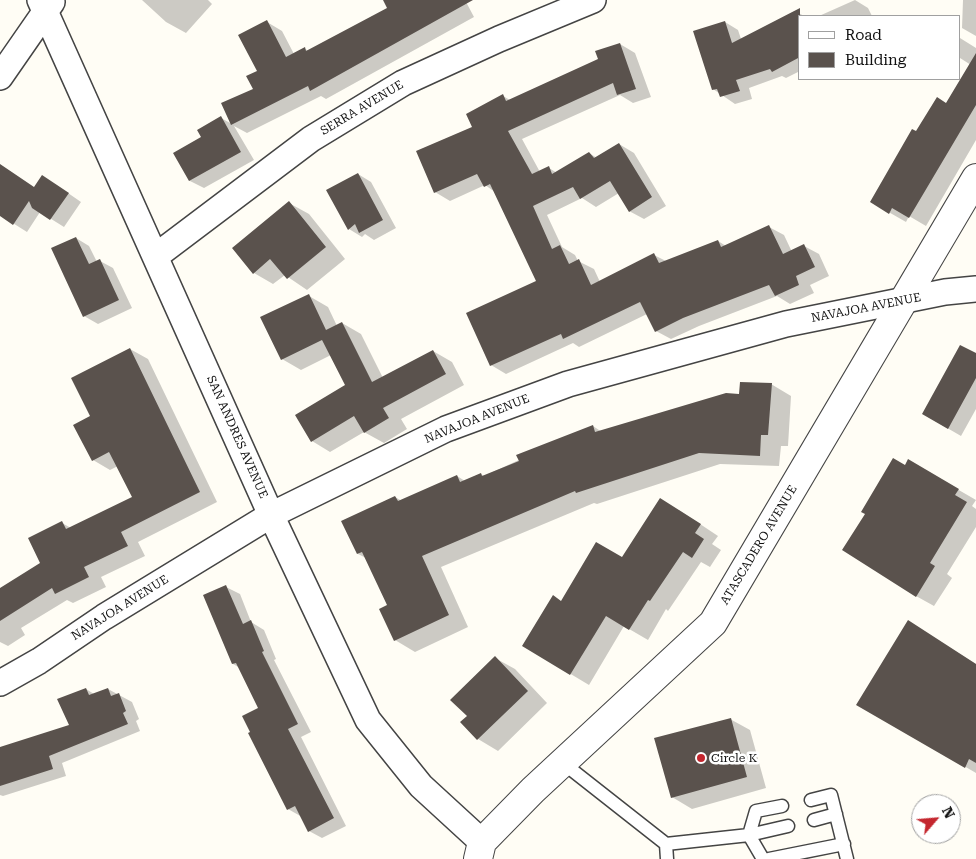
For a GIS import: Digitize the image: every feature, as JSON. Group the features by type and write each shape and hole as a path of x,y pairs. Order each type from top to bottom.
{"street":[{"name":"SERRA AVENUE","path":"156,256 312,139 403,83 499,38 592,0"},
{"name":"SAN ANDRES AVENUE","path":"46,4 272,515 368,720 421,786 480,850"},
{"path":"0,76 46,4"},
{"name":"ATASCADERO AVENUE","path":"480,850 563,763 713,623 976,178"},
{"name":"NAVAJOA AVENUE","path":"0,683 39,661 104,617 272,515 446,429 568,384 786,324 904,302 945,292 976,289"}],"lane":[{"path":"563,763 666,844 749,835 788,826"},
{"path":"811,800 831,795 847,859"},
{"path":"763,859 749,835 756,811 782,806"},
{"path":"814,820 836,814"},
{"path":"666,844 667,859"},
{"path":"769,859 844,844"}],"building":[{"path":"383,0 473,0 310,91 308,86 231,125 221,103 253,89 246,76 257,71 238,35 267,20 286,57 305,47 306,51 387,8"},
{"path":"800,8 800,15 798,15 798,58 772,72 770,69 736,80 740,91 720,97 717,89 712,90 693,31 725,21 732,43"},
{"path":"620,43 636,89 617,95 613,83 508,131 532,174 549,166 552,174 589,152 594,158 619,143 652,197 629,212 610,181 580,199 573,187 533,206 552,249 560,245 569,264 579,259 591,285 654,253 659,263 718,240 721,247 769,225 783,254 804,244 815,267 796,276 799,285 775,296 769,285 683,318 655,332 640,302 563,339 561,334 490,366 466,313 536,281 490,184 484,187 477,174 434,193 416,151 472,127 466,114 503,94 506,101 598,59 595,51"},
{"path":"976,53 976,105 909,218 892,208 889,214 870,202 912,129 916,131 937,97 946,103"},
{"path":"221,116 241,152 189,181 173,153 201,137 197,130"},
{"path":"0,164 34,187 42,175 69,193 50,220 32,208 29,201 13,225 0,216"},
{"path":"358,173 383,220 359,233 355,224 348,230 326,190"},
{"path":"289,201 326,247 287,279 270,259 253,274 232,248"},
{"path":"76,237 89,264 100,259 119,300 83,317 51,248"},
{"path":"309,294 326,330 342,322 372,382 433,350 446,374 383,408 389,418 364,433 354,416 311,442 295,415 345,385 322,340 281,360 260,317"},
{"path":"960,345 976,353 976,378 948,429 922,414"},
{"path":"130,348 200,492 121,532 128,546 84,567 89,577 55,594 52,588 0,621 0,588 40,563 28,538 62,521 66,529 132,497 109,452 92,461 73,425 90,416 71,378"},
{"path":"740,382 772,383 768,435 761,435 760,456 699,453 576,493 575,491 422,556 449,615 394,641 379,609 387,605 362,552 357,554 341,521 395,496 398,501 457,475 460,482 481,473 482,476 519,461 516,455 593,425 595,432 726,393 739,394"},
{"path":"893,458 905,465 908,459 959,489 955,495 967,502 930,563 935,566 916,597 842,550 865,514 861,512"},
{"path":"660,498 701,524 695,533 704,539 692,558 683,552 629,630 606,616 570,675 522,646 553,595 561,601 596,542 622,557"},
{"path":"226,585 243,624 251,620 264,651 262,652 298,724 288,729 334,818 308,832 295,806 287,810 248,733 250,732 242,716 258,708 236,663 232,664 203,595"},
{"path":"908,620 976,664 976,763 969,759 965,768 856,705"},
{"path":"495,656 528,691 477,740 460,722 467,716 450,700"},
{"path":"86,688 89,695 108,688 111,696 119,693 126,711 123,713 128,724 49,756 53,769 0,786 0,747 69,725 57,699"},
{"name":"Circle K","path":"731,718 747,777 671,798 654,738"}],"place":[{"name":"Circle K","path":"701,758"}]}
